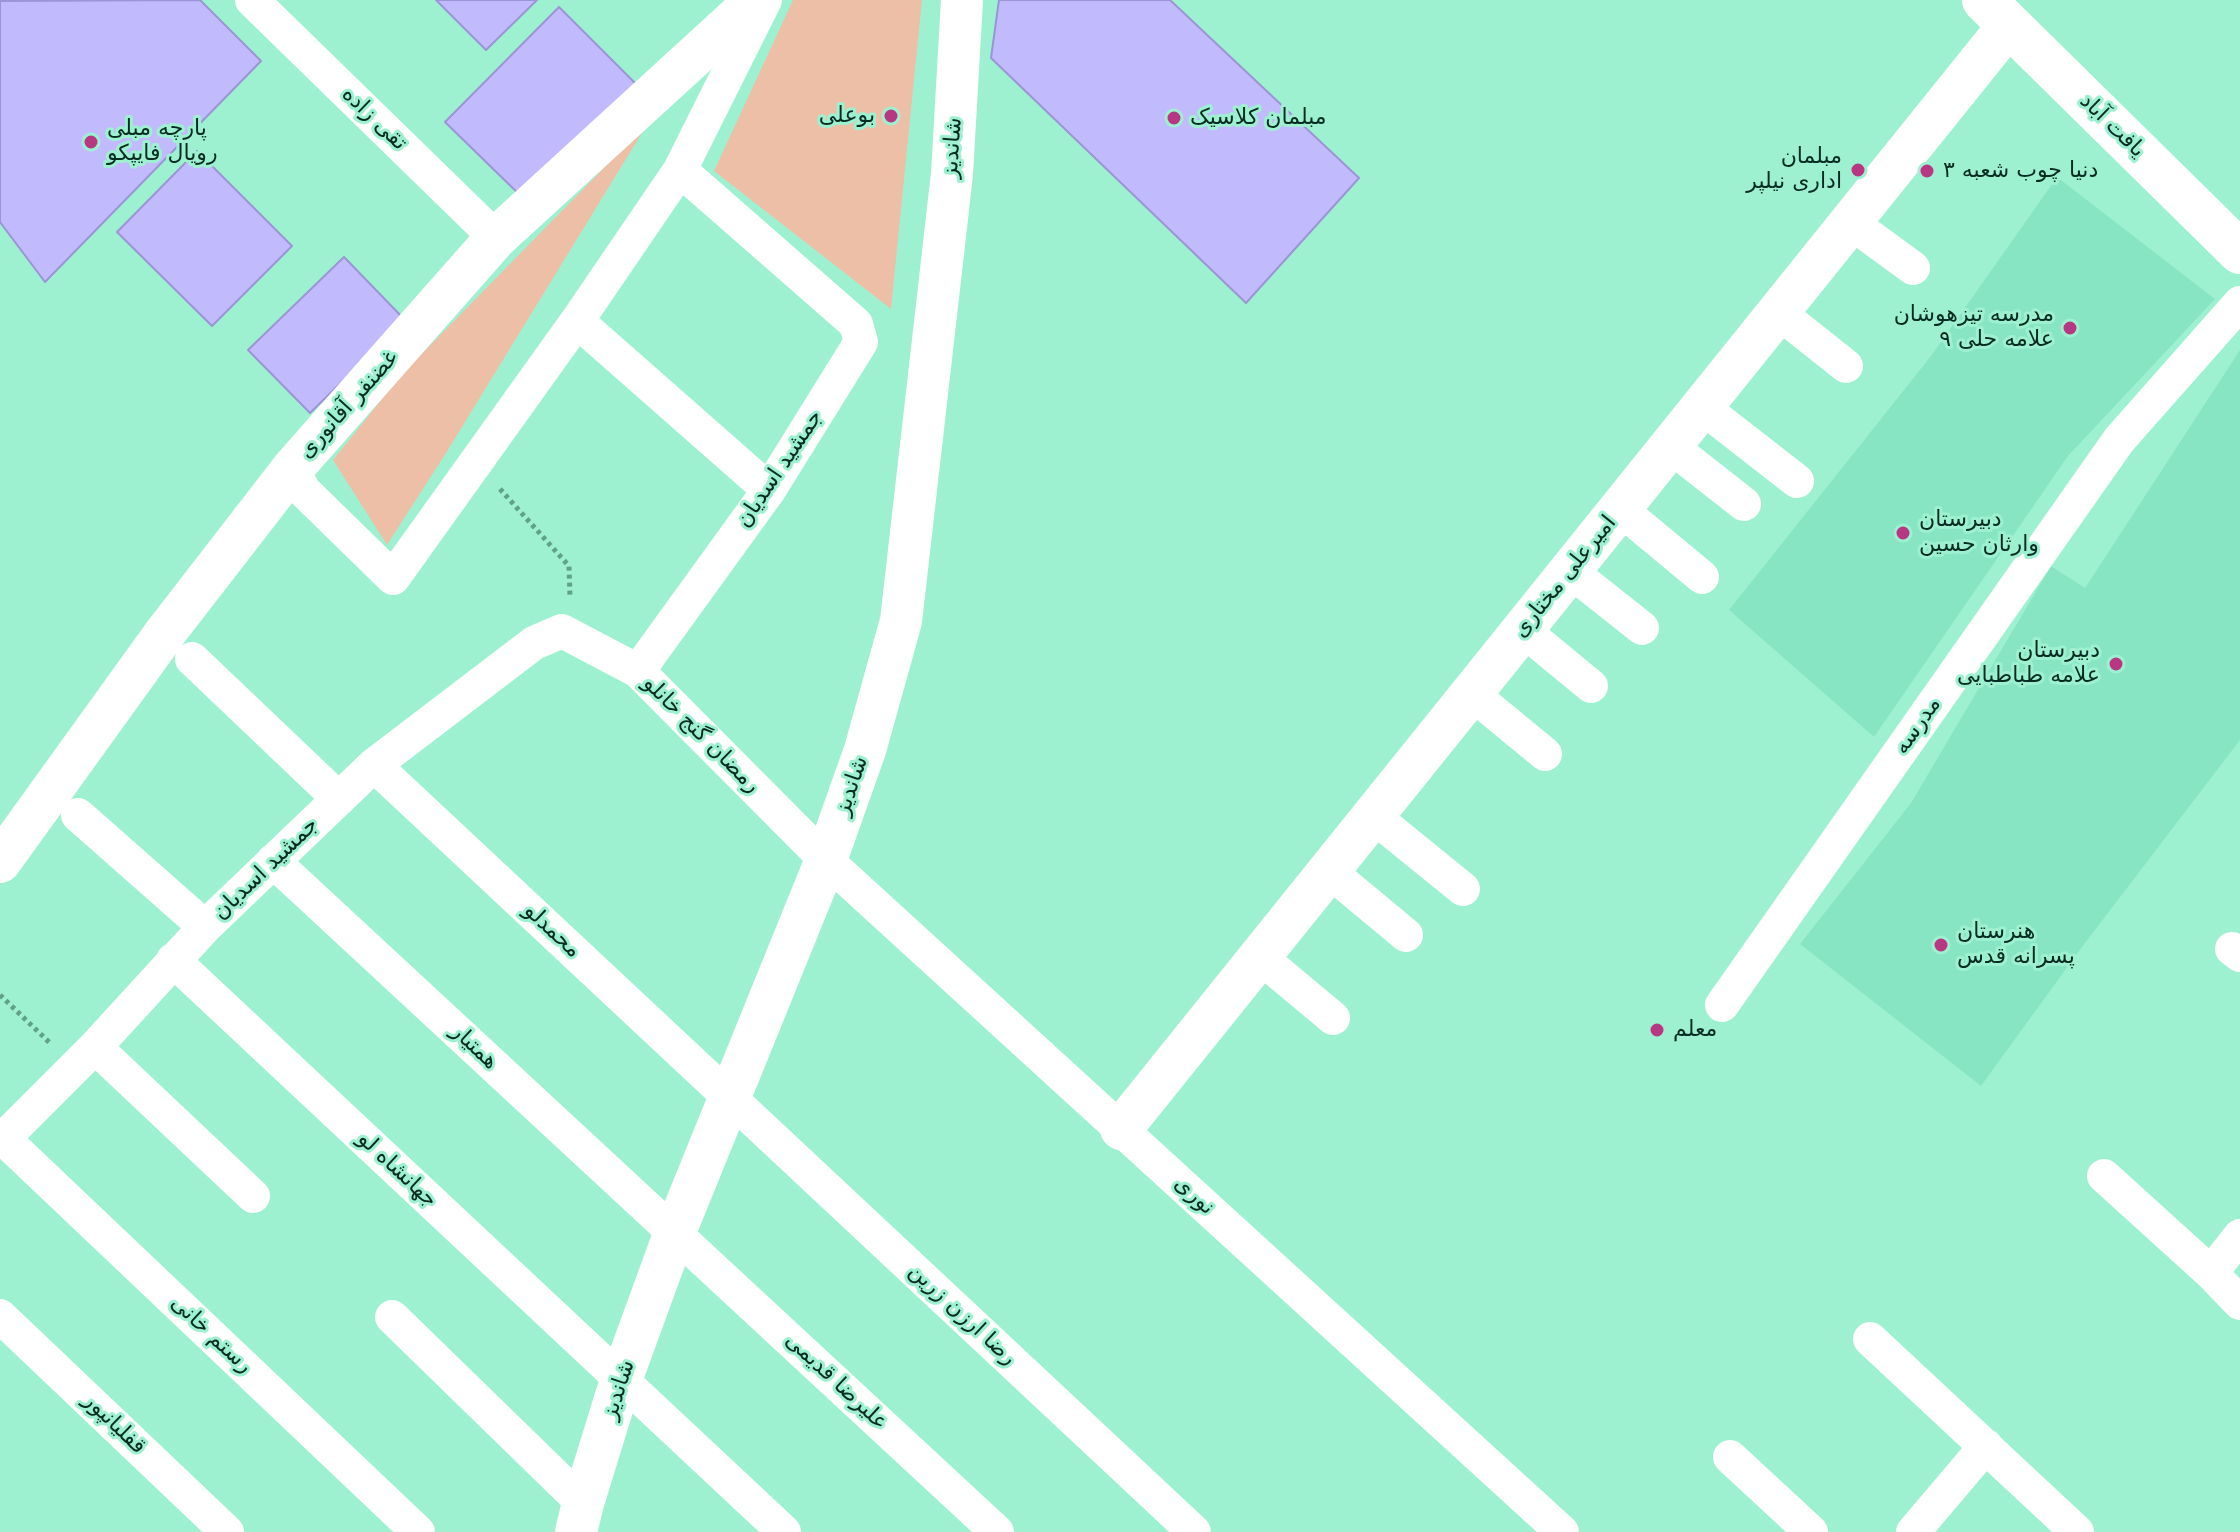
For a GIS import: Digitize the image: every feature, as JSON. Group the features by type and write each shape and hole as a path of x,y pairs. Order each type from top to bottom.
{"main road":[{"name":"یافت آباد","path":"1997,12 2240,252"}],"street":[{"name":"تقی زاده","path":"252,0 496,238"},
{"name":"غضنفر آقانوری","path":"0,862 165,633 292,469 496,238 756,0"},
{"path":"292,469 304,491 393,578 577,321 680,170 765,0"},
{"name":"شاندیز","path":"580,1518 621,1380 675,1232 826,860 865,750 901,621 952,174 962,0"},
{"name":"امیرعلی مختاری","path":"1121,1129 1850,222 1997,12"},
{"name":"جمشید اسدیان","path":"638,671 769,490 861,342 856,324 680,170"},
{"path":"1850,222 1913,268"},
{"name":"مدرسه","path":"1722,1005 2119,440 2240,303"},
{"path":"1778,312 1846,366"},
{"path":"577,321 769,490"},
{"path":"1702,407 1797,481"},
{"path":"1670,446 1744,504"},
{"path":"1620,509 1702,577"},
{"path":"1570,571 1642,628"},
{"path":"1523,630 1591,686"},
{"name":"جمشید اسدیان","path":"2,1140 85,1057 205,927 374,765 534,643 562,631"},
{"name":"رمضان گنج خانلو","path":"562,631 638,671 826,860"},
{"path":"192,659 339,799"},
{"path":"1471,693 1545,754"},
{"name":"محمدلو","path":"374,765 729,1098"},
{"path":"78,815 205,927"},
{"path":"1373,816 1463,889"},
{"name":"نوری","path":"826,860 1562,1532"},
{"name":"همتیار","path":"273,861 675,1232"},
{"path":"1329,871 1406,935"},
{"path":"1260,957 1333,1018"},
{"name":"جهانشاه لو","path":"173,960 784,1532"},
{"path":"85,1057 253,1196"},
{"name":"رضا ارزن زرین","path":"729,1098 1194,1532"},
{"name":"رستم خانی","path":"2,1140 418,1532"},
{"path":"2104,1176 2240,1303"},
{"name":"علیرضا قدیمی","path":"675,1232 997,1532"},
{"path":"2211,1273 2240,1236"},
{"name":"قفلیانپور","path":"0,1316 227,1532"},
{"path":"392,1317 580,1518"},
{"path":"1870,1339 2077,1532"},
{"path":"1913,1532 1986,1446"},
{"path":"1730,1457 1811,1532"}],"path":[{"path":"475,462 569,566 571,590 562,631"},
{"path":"0,995 85,1057"}],"shaded area":[{"path":"793,0 922,0 891,309 714,171"},
{"path":"648,123 387,545 333,460 402,374"},
{"name":"دبیرستان وارثان حسین","path":"2057,177 2215,299 2068,456 1874,737 1729,610 1931,356"},
{"name":"دبیرستان علامه طباطبایی","path":"2240,350 2240,740 2082,947 1981,1086 1800,944 1911,803 2051,566 2085,588"}],"building":[{"name":"پارچه مبلی رویال فایپکو","path":"200,0 261,61 45,282 0,222 0,1"},
{"path":"436,0 537,0 486,50"},
{"name":"مبلمان کلاسیک","path":"999,0 1170,0 1359,178 1246,303 991,58"},
{"path":"559,7 639,87 526,201 445,122"},
{"path":"197,151 292,246 212,326 117,232"},
{"path":"344,257 405,320 310,413 248,350"}],"place":[{"name":"بوعلی","path":"891,116"},
{"name":"مبلمان کلاسیک","path":"1174,118"},
{"name":"پارچه مبلی رویال فایپکو","path":"91,142"},
{"name":"مبلمان اداری نیلپر","path":"1858,170"},
{"name":"دنیا چوب شعبه ۳","path":"1927,171"},
{"name":"مدرسه تیزهوشان علامه حلی ۹","path":"2070,328"},
{"name":"دبیرستان وارثان حسین","path":"1903,533"},
{"name":"دبیرستان علامه طباطبایی","path":"2116,664"},
{"name":"هنرستان پسرانه قدس","path":"1941,945"},
{"name":"معلم","path":"1657,1030"}]}
